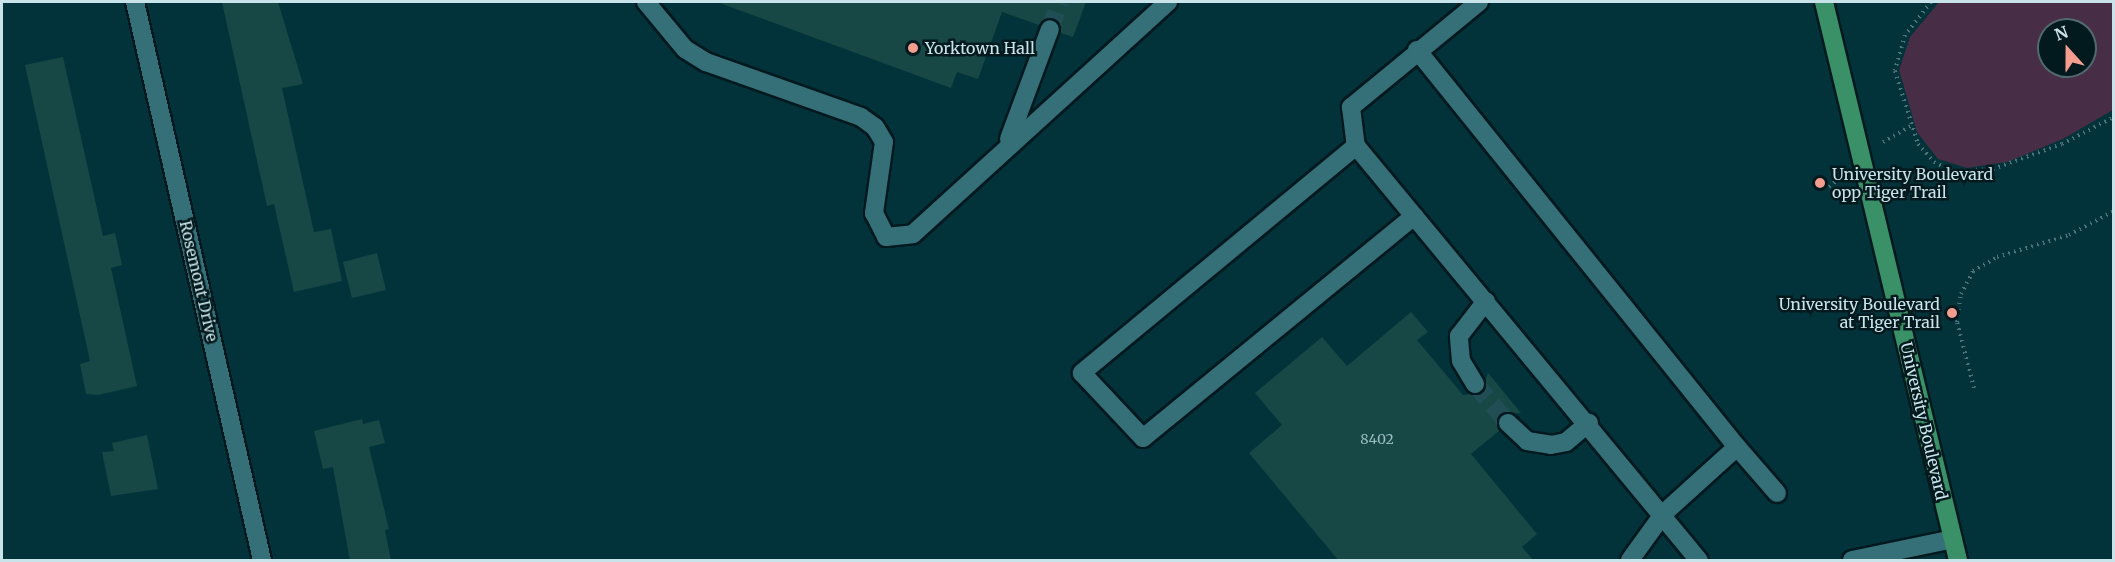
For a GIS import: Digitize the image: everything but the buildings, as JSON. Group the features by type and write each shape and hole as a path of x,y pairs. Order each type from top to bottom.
{"main road":[{"name":"University Boulevard","path":"1824,2 1958,561"}],"street":[{"name":"Rosemont Drive","path":"135,2 262,561"},
{"path":"646,2 685,49 705,62 861,117 875,128 884,142 874,213 886,237 913,234 1008,141 1168,2"},
{"path":"1479,2 1417,50 1351,106 1356,146 1665,513 1699,561"},
{"path":"1008,141 1050,29"},
{"path":"1417,50 1737,447 1777,493"},
{"path":"1356,146 1082,373 1143,438 1414,216"},
{"path":"1475,384 1461,361 1459,336 1486,301"},
{"path":"1508,423 1527,441 1551,445 1566,442 1589,423"},
{"path":"1630,561 1665,513 1737,447"},
{"path":"1852,561 1953,539"}],"path":[{"path":"1931,2 1905,35 1895,71 1918,144 1934,162 1952,171 1993,170 2062,144 2114,117"},
{"path":"1974,388 1957,322 1961,294 1973,271 1997,257 2061,238 2114,211"}],"shaded area":[{"path":"1939,2 2113,2 2113,110 2063,139 2007,162 1967,168 1938,159 1917,132 1899,70 1910,37"}],"tunnel":[{"path":"1050,29 1060,2"},
{"path":"1475,384 1508,423"}],"place":[{"name":"Yorktown Hall","path":"913,48"},
{"name":"University Boulevard opp Tiger Trail","path":"1820,183"},
{"name":"University Boulevard at Tiger Trail","path":"1952,313"}]}
